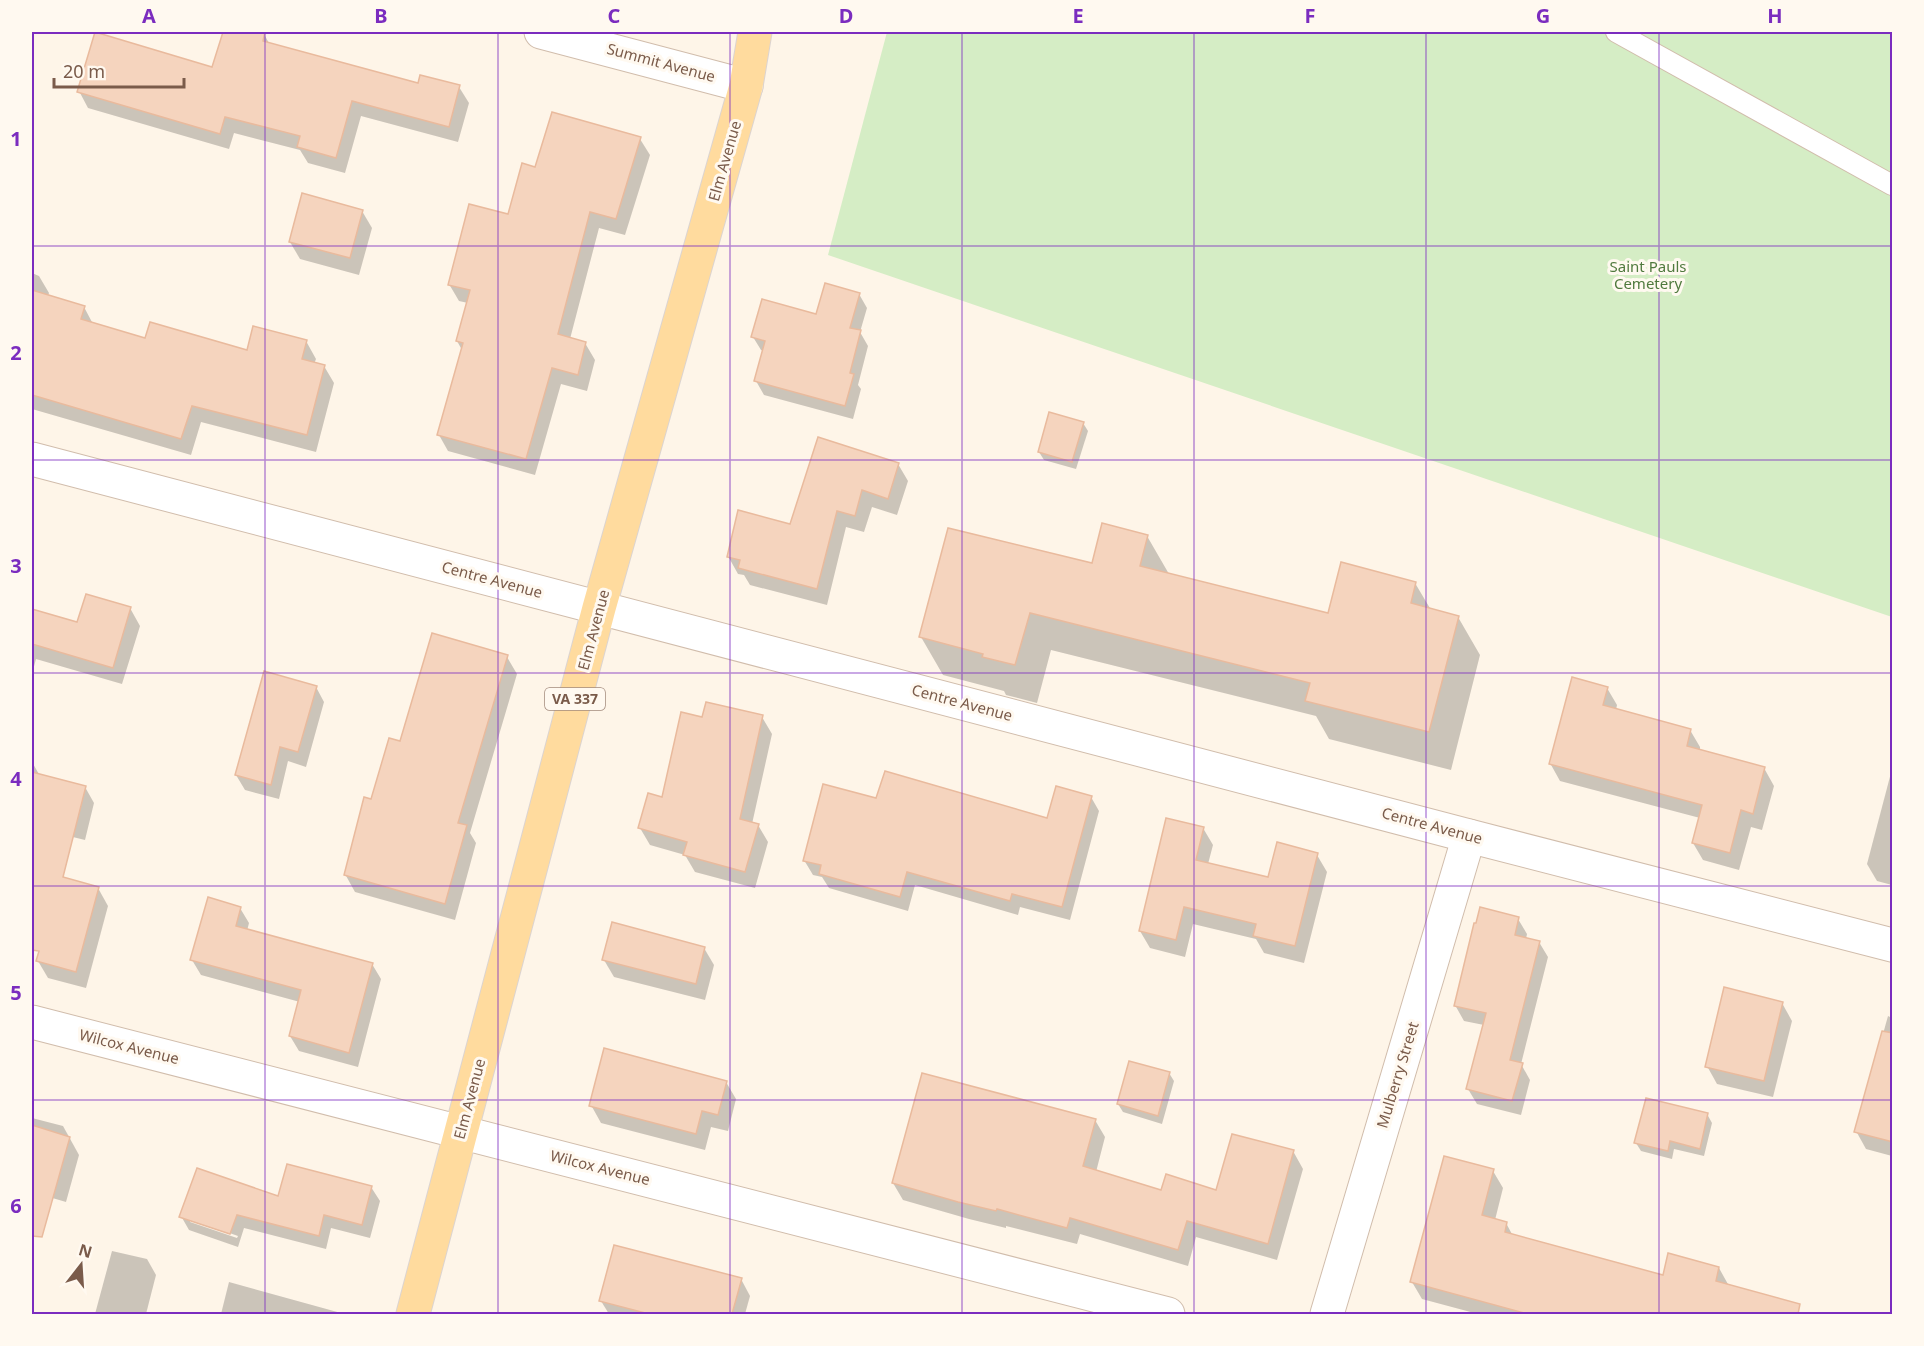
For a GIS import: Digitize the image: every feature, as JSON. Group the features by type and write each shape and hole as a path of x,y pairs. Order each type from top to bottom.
{"main road":[{"name":"Elm Avenue","path":"413,1314 599,608 746,86 755,32"},
{"name":"Elm Avenue","path":"746,86 769,32"}],"street":[{"name":"Summit Avenue","path":"542,32 746,86"},
{"name":"Centre Avenue","path":"32,459 1893,945"},
{"name":"Mulberry Street","path":"1327,1314 1469,836"},
{"name":"Wilcox Avenue","path":"32,1022 1168,1314"}],"lane":[{"path":"1616,32 1893,184"}],"green space":[{"name":"Saint Pauls Cemetery","path":"887,32 1892,32 1892,617 828,255"}],"building":[{"path":"95,32 212,67 223,32 265,32 263,41 418,83 420,75 460,85 449,127 352,101 336,158 297,147 300,136 225,117 220,134 77,92"},
{"path":"552,112 641,137 616,219 590,212 558,334 586,342 578,375 552,368 526,459 437,435 463,343 456,341 470,290 448,285 469,204 508,214 522,163 535,167"},
{"path":"302,193 363,210 350,258 289,242"},
{"path":"825,283 860,293 850,328 861,330 850,373 854,374 845,406 754,381 765,341 751,337 762,299 816,314"},
{"path":"32,290 85,306 81,319 145,338 150,322 247,350 253,326 307,340 302,359 325,365 307,435 192,406 181,439 32,395"},
{"path":"1049,412 1084,422 1072,462 1038,452"},
{"path":"818,437 899,463 888,499 862,490 855,516 837,511 817,589 738,568 740,560 727,557 738,510 790,524"},
{"path":"1102,523 1148,535 1140,566 1328,613 1341,562 1416,582 1411,603 1459,616 1429,732 1305,701 1310,683 1030,613 1015,665 919,637 948,528 1092,563"},
{"path":"86,594 131,607 113,668 32,644 32,609 77,622"},
{"path":"432,633 508,655 458,823 467,825 445,904 344,875 364,797 371,799 389,738 400,741"},
{"path":"264,671 317,686 298,752 280,747 271,785 235,775"},
{"path":"1572,677 1608,687 1603,705 1691,729 1687,746 1765,767 1753,814 1741,810 1730,853 1692,843 1702,805 1549,764"},
{"path":"706,702 763,715 740,819 759,824 745,872 683,855 687,842 638,828 648,793 662,797 681,712 702,717"},
{"path":"885,771 1047,818 1056,786 1092,796 1062,907 1012,894 1010,901 907,872 900,897 819,874 821,865 803,861 823,784 876,798"},
{"path":"32,772 86,786 63,877 99,887 76,972 36,961 39,951 32,950"},
{"path":"1166,818 1204,827 1196,860 1268,877 1277,842 1318,853 1295,946 1253,936 1256,924 1184,907 1176,940 1139,931"},
{"path":"208,897 241,907 236,926 373,963 349,1053 289,1036 301,990 190,960"},
{"path":"1480,907 1519,917 1515,935 1540,941 1510,1060 1523,1063 1512,1101 1466,1089 1486,1013 1454,1006"},
{"path":"612,922 705,947 696,984 602,960"},
{"path":"1724,987 1783,1002 1764,1081 1705,1067"},
{"path":"1882,1031 1893,1033 1893,1142 1854,1132"},
{"path":"604,1048 727,1081 718,1115 702,1111 696,1134 589,1106"},
{"path":"1129,1061 1170,1072 1158,1116 1117,1104"},
{"path":"922,1073 1096,1119 1083,1166 1161,1190 1166,1174 1216,1190 1232,1134 1294,1150 1268,1244 1187,1221 1178,1250 1070,1218 1067,1228 997,1209 996,1211 958,1202 892,1183"},
{"path":"1646,1098 1708,1113 1700,1149 1670,1141 1668,1151 1634,1143"},
{"path":"32,1125 70,1137 42,1237 32,1236"},
{"path":"1444,1156 1494,1169 1482,1215 1507,1222 1505,1232 1663,1275 1668,1253 1719,1267 1716,1281 1800,1304 1798,1314 1528,1314 1410,1282"},
{"path":"287,1164 372,1186 362,1225 324,1215 319,1236 237,1215 230,1234 179,1217 197,1168 278,1196"},
{"path":"614,1245 742,1278 732,1314 649,1314 599,1301"}]}
